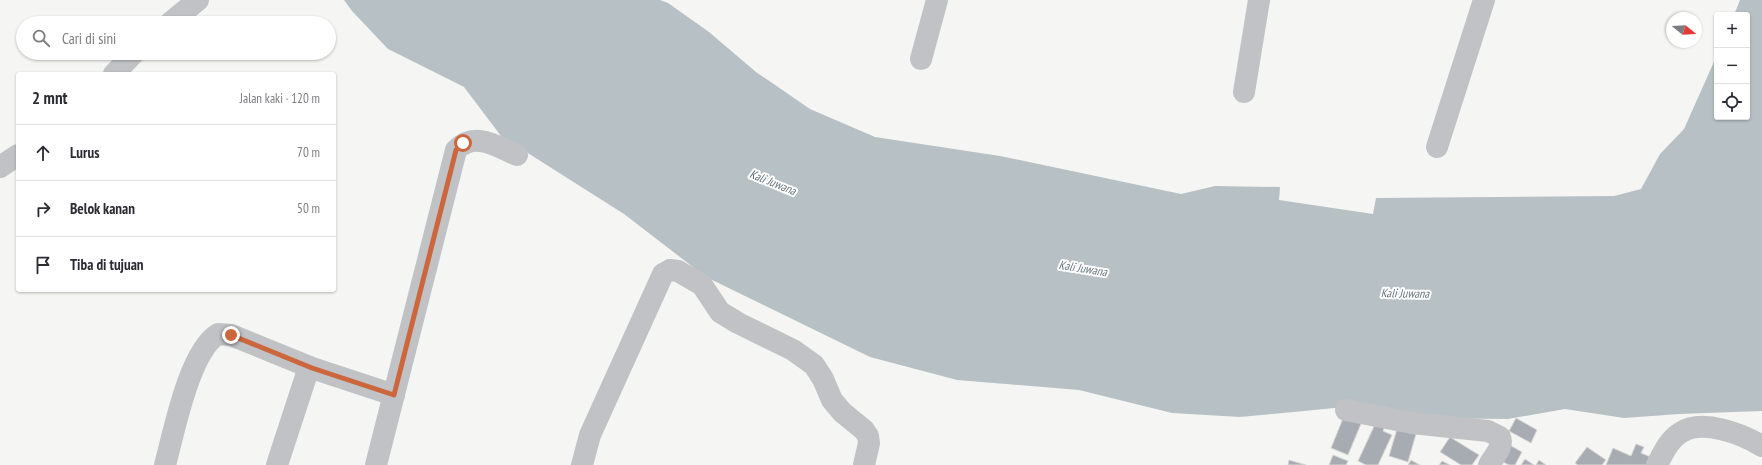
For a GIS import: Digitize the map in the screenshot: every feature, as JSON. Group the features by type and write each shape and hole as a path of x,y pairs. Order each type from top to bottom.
{"street":[{"path":"179,16 198,0"},
{"path":"921,59 937,0"},
{"path":"1244,92 1259,0"},
{"path":"1438,146 1484,0"},
{"path":"116,72 127,60"},
{"path":"376,465 456,150 463,143 475,140 485,142 517,155"},
{"path":"0,167 16,156"},
{"path":"582,465 590,435 663,274 670,270 678,271 702,285 720,312 738,323 793,350 814,365 823,379 832,400 842,412 864,430 868,436 869,443 864,465"},
{"path":"165,465 188,382 204,347 212,337 218,334 231,335 311,367 394,395"},
{"path":"277,465 311,367"},
{"path":"1346,410 1412,423 1488,431 1500,437 1502,442 1501,447 1489,465"},
{"path":"1657,465 1666,447 1680,433 1690,428 1715,428 1736,434 1762,446"}],"water":[{"name":"Kali Juwana","path":"344,0 660,0 668,3 709,32 756,72 810,109 875,137 1000,156 1181,194 1215,186 1280,187 1279,200 1373,214 1376,198 1614,196 1641,189 1660,154 1684,129 1714,62 1714,120 1750,120 1750,12 1735,12 1740,0 1762,0 1762,411 1679,414 1624,418 1565,409 1508,419 1401,418 1345,407 1240,417 1172,413 1079,390 957,380 870,357 706,277 624,214 501,136 464,87 388,49 352,11"}],"building":[{"path":"1344,416 1363,419 1348,455 1331,448"},
{"path":"1516,418 1537,430 1531,443 1509,431"},
{"path":"1377,420 1386,424 1383,431 1392,435 1378,465 1366,465 1358,461"},
{"path":"1399,422 1418,427 1408,462 1389,456"},
{"path":"1450,437 1479,455 1472,465 1461,465 1440,452"},
{"path":"1504,442 1522,452 1515,465 1509,465 1501,461"},
{"path":"1636,444 1644,447 1641,453 1653,458 1652,465 1606,465 1613,448 1631,456"},
{"path":"1587,447 1606,460 1602,465 1578,465 1575,463"},
{"path":"1333,455 1348,461 1346,465 1329,465"},
{"path":"1525,459 1534,465 1521,465"},
{"path":"1289,460 1306,465 1288,465"},
{"path":"1411,460 1420,465 1408,465"},
{"path":"1539,460 1546,465 1536,465"},
{"path":"1442,461 1450,465 1439,465"}],"route":[{"path":"231,335 312,368 394,395 456,150 463,143"}]}
